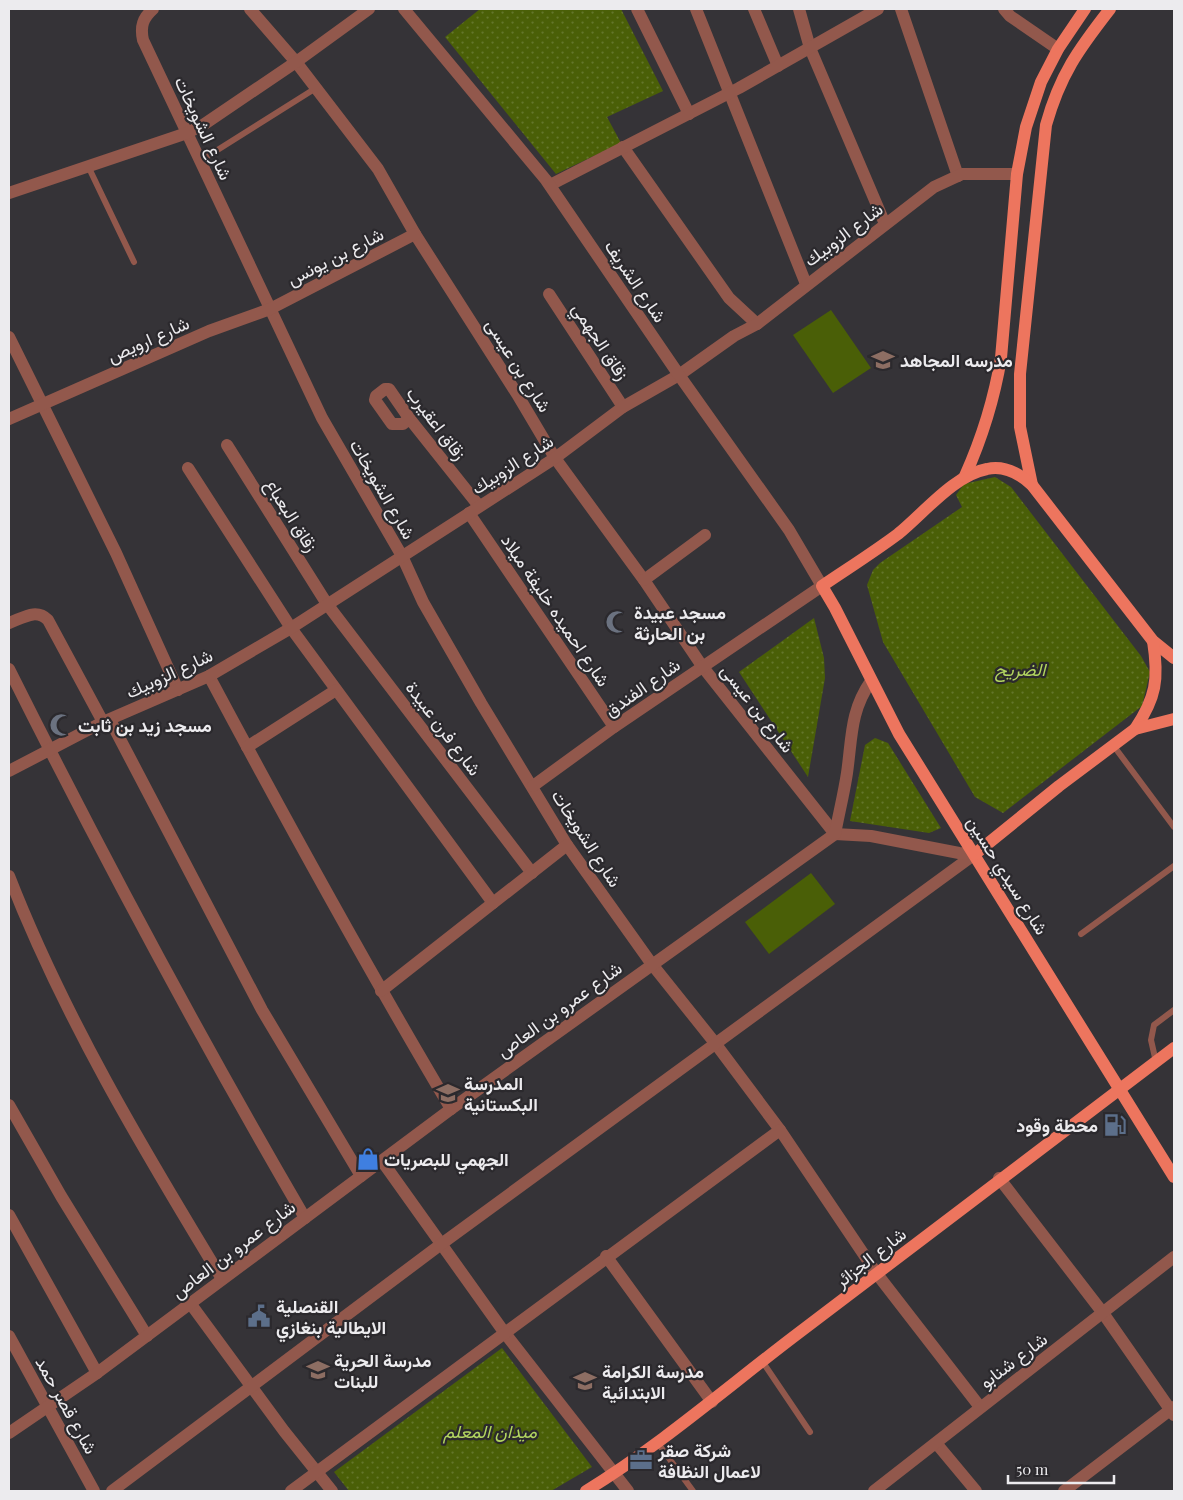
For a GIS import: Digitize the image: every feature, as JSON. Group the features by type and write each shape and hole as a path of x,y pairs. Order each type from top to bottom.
{"main road":[{"path":"965,476 983,436 996,388 1001,358 1017,174 1032,104 1058,49 1085,9"},
{"path":"1032,485 1020,427 1020,374 1046,125 1054,97 1064,73 1110,9"},
{"path":"822,586 898,534 965,476 987,469 998,468 1021,475 1032,485 1153,642 1174,658"},
{"name":"شارع سيدي حسين","path":"822,586 835,608 870,681 912,755 1174,1176"},
{"path":"975,854 1135,729 1148,710 1153,696 1157,667 1153,642"},
{"path":"1135,729 1174,719"},
{"name":"شارع الجزائر","path":"586,1491 615,1473 712,1402 762,1361 999,1178 1174,1048"}],"street":[{"name":"شارع الشويخات","path":"153,9 145,16 141,25 143,40 322,418 402,556 438,627 506,744 567,845 651,964 715,1043 780,1130 877,1274 980,1407"},
{"name":"شارع بن عيسى","path":"250,9 296,62 378,169 415,234 517,394 555,458 644,580 702,666 835,834"},
{"path":"9,193 187,133 203,125 296,62 369,9"},
{"name":"شارع الشريف","path":"404,9 550,185 679,375 789,530 822,586"},
{"path":"637,9 689,114"},
{"path":"696,9 806,284"},
{"path":"754,9 778,66"},
{"path":"799,9 810,48 885,224"},
{"path":"550,185 689,114 878,9"},
{"path":"901,9 958,176"},
{"path":"1004,9 1010,16 1058,49"},
{"path":"623,147 729,298 756,324"},
{"name":"شارع الزوبيك","path":"9,771 106,721 210,676 291,628 555,458 623,408 679,375 734,336 756,324 934,187 958,176 1017,174"},
{"name":"شارع بن يونس","path":"270,309 415,234"},
{"name":"زقاق الجهمي","path":"549,294 623,408"},
{"name":"شارع ارويص","path":"9,419 209,331 270,309"},
{"path":"9,337 41,406 116,554 178,690"},
{"name":"زقاق اعقيرب","path":"408,418 403,424 396,425 388,419 375,398 385,388 392,391 408,418 474,509"},
{"name":"زقاق البعباع","path":"227,445 327,604"},
{"path":"188,468 291,628 493,903"},
{"name":"شارع احميده خليفة ميلاد","path":"474,509 614,726"},
{"path":"644,580 706,535"},
{"name":"شارع الفندق","path":"533,786 614,726 822,586"},
{"name":"شارع فرن عبيدة","path":"327,604 532,873"},
{"path":"9,623 35,614 42,614 48,620 106,721 262,1010 361,1176"},
{"path":"9,669 148,940 234,1096 305,1218"},
{"path":"210,676 381,991 451,1109"},
{"path":"870,681 859,698 854,717 847,771 835,834 871,836 959,853 975,854"},
{"path":"247,747 336,690"},
{"name":"شارع عمرو بن العاص","path":"9,1433 147,1336 222,1278 451,1109 835,834"},
{"path":"381,991 567,845"},
{"path":"112,1491 252,1388 440,1244 975,854"},
{"path":"9,876 54,980 99,1069 222,1278"},
{"path":"9,1105 61,1196 147,1336"},
{"path":"291,1491 606,1256 780,1130"},
{"path":"382,1161 504,1332 628,1491"},
{"path":"999,1178 1103,1313 1173,1410 1064,1491"},
{"path":"9,1215 96,1373"},
{"path":"606,1256 712,1402"},
{"name":"شارع شنابو","path":"874,1491 1174,1257"},
{"path":"190,1303 252,1388 332,1491"},
{"name":"شارع قصر حمد","path":"9,1336 94,1491"},
{"path":"936,1443 976,1491"}],"lane":[{"path":"200,161 316,88"},
{"path":"88,166 134,262"},
{"path":"1113,745 1174,827"},
{"path":"1081,934 1174,866"},
{"path":"1156,1062 1151,1040 1154,1025 1174,1010"},
{"path":"762,1361 810,1432"},
{"path":"657,1442 693,1491"}],"green space":[{"path":"480,9 621,9 663,91 607,117 621,143 556,174 445,37"},
{"path":"831,310 871,368 833,393 793,335"},
{"name":"الضريح","path":"995,477 1011,487 1141,656 1150,672 1142,706 1003,813 975,797 883,642 867,585 873,570 880,563 962,507 956,495 964,484"},
{"path":"814,618 824,658 825,678 808,777 739,672"},
{"path":"875,738 888,743 941,828 929,833 850,821 865,745"},
{"path":"811,873 835,904 769,954 745,922"},
{"name":"ميدان المعلم","path":"502,1348 592,1467 551,1491 349,1491 334,1472"}],"place":[{"name":"مدرسه المجاهد","path":"883,360"},
{"name":"مسجد عبيدة بن الحارثة","path":"617,622"},
{"name":"مسجد زيد بن ثابت","path":"61,725"},
{"name":"المدرسة البكستانية","path":"448,1093"},
{"name":"محطة وقود","path":"1115,1125"},
{"name":"الجهمي للبصريات","path":"368,1159"},
{"name":"القنصلية الايطالية بنغازي","path":"259,1316"},
{"name":"مدرسة الحرية للبنات","path":"318,1370"},
{"name":"مدرسة الكرامة الابتدائية","path":"585,1381"},
{"name":"شركة صقر لاعمال النظافة","path":"641,1460"}]}
